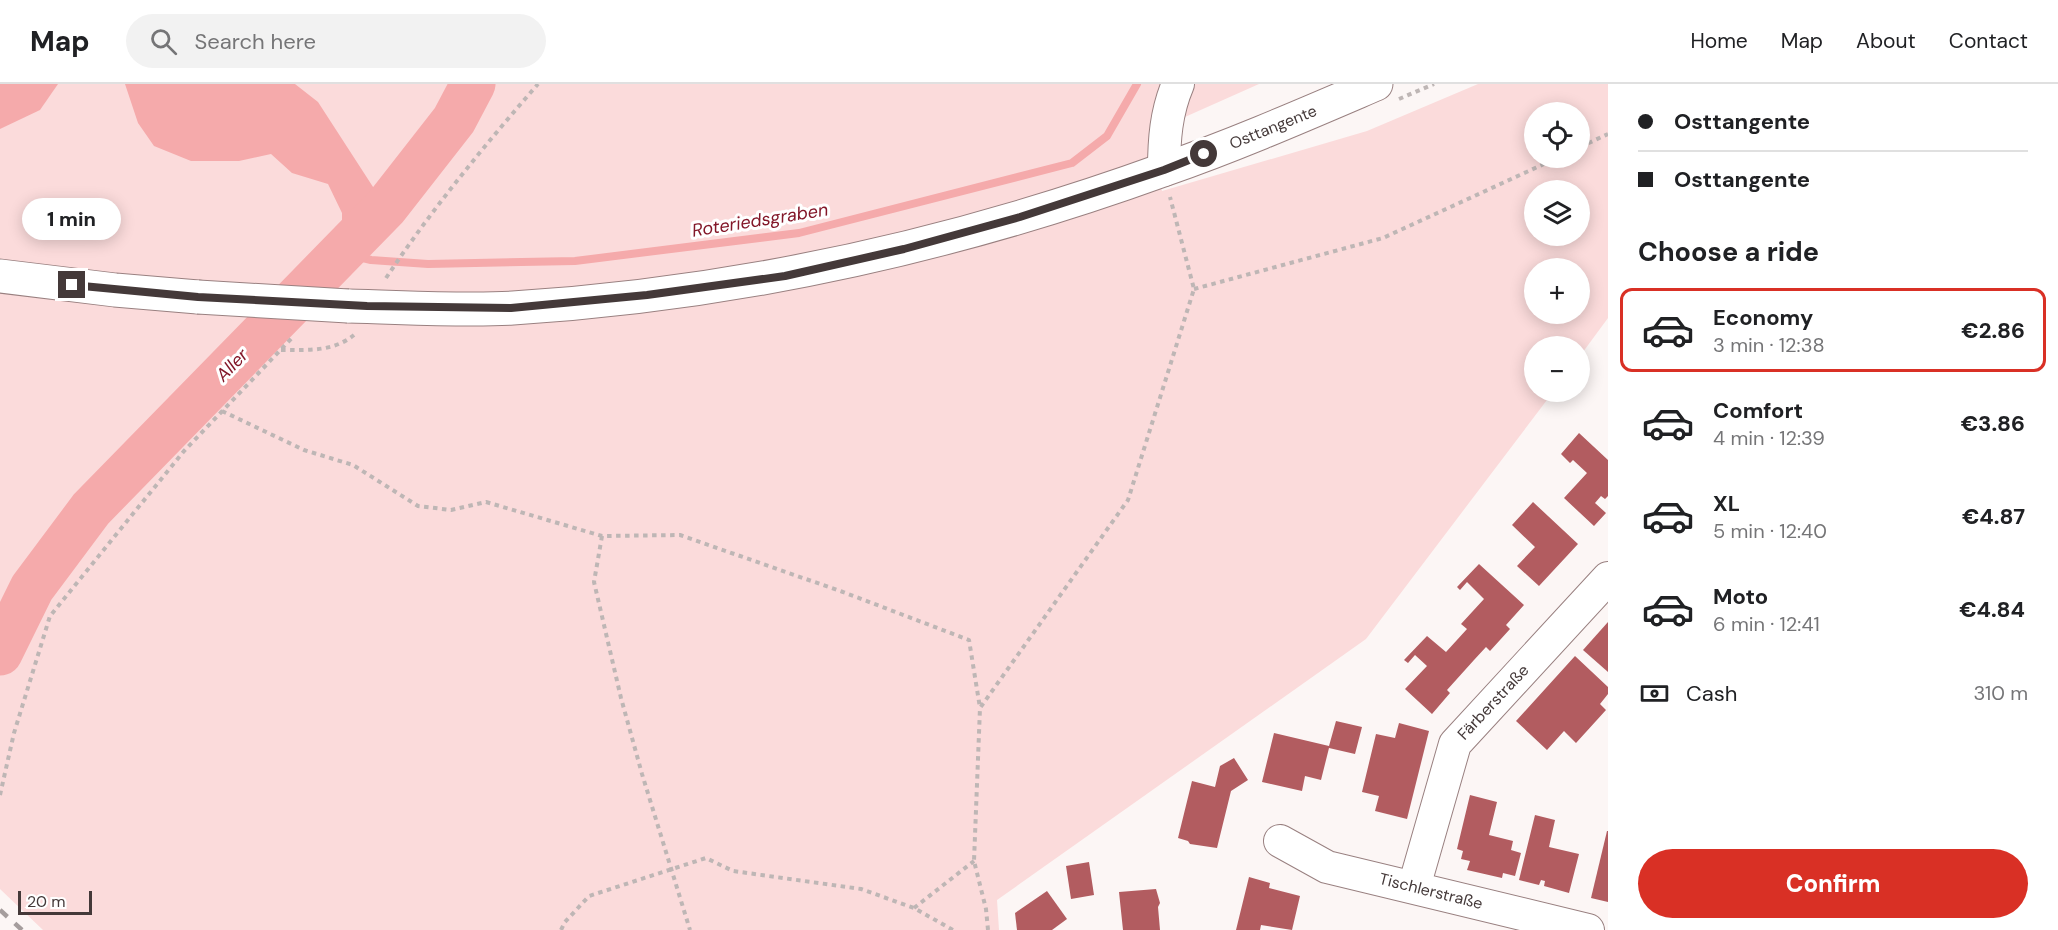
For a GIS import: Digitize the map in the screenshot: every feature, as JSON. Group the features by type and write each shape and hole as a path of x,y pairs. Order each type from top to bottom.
{"main road":[{"name":"Osttangente","path":"0,276 198,297 355,317 511,308 647,295 785,276 904,249 1020,217 1167,183 1376,84"}],"street":[{"path":"1167,183 1164,139 1170,103 1178,84"},
{"name":"Färberstraße","path":"1414,887 1455,744 1608,578"},
{"name":"Tischlerstraße","path":"1280,841 1327,867 1587,930"}],"path":[{"path":"383,281 412,238 486,143 538,84"},
{"path":"1590,142 1608,134"},
{"path":"1194,289 1383,238 1535,168"},
{"path":"980,708 1128,500 1194,289 1167,183"},
{"path":"281,350 312,351 341,345 355,317"},
{"path":"0,795 14,732 50,616 184,451 292,338"},
{"path":"222,411 304,450 353,465 418,506 451,510 486,502 602,536 680,535 843,592 969,640 980,708 974,861 986,909 988,930"},
{"path":"602,536 594,582 621,698 690,930"},
{"path":"561,930 565,922 589,896 706,858 733,871 861,889 914,908 953,930"},
{"path":"914,908 974,861"}],"shaded area":[{"path":"0,84 1259,84 1149,133 1162,191 1367,131 1478,84 1608,84 1608,318 1590,342 1590,336 1524,336 1524,402 1545,402 1366,639 997,900 999,930 43,930 0,889"},
{"path":"0,84 58,84 40,110 0,129"},
{"path":"125,84 295,84 318,102 386,207 342,253 342,213 328,184 292,173 271,154 239,161 191,161 154,146 138,123"}],"building":[{"path":"1579,433 1608,460 1608,496 1605,499 1601,496 1595,503 1606,513 1594,526 1564,498 1587,473 1573,460 1570,463 1561,454"},
{"path":"1533,502 1578,544 1539,586 1517,566 1535,547 1512,525"},
{"path":"1479,564 1524,605 1506,625 1510,629 1490,651 1486,647 1474,660 1447,690 1450,693 1432,714 1405,689 1427,666 1415,655 1408,663 1404,660 1427,636 1446,652 1467,629 1461,624 1484,599 1467,582 1460,590 1457,587"},
{"path":"1608,622 1608,672 1583,650"},
{"path":"1575,656 1608,687 1608,694 1600,704 1606,710 1576,743 1564,731 1547,750 1516,721"},
{"path":"1336,721 1362,727 1355,754 1329,748 1321,780 1305,776 1302,791 1262,782 1274,733 1329,746"},
{"path":"1399,723 1429,731 1407,819 1375,811 1379,796 1362,792 1376,734 1395,738"},
{"path":"1234,758 1248,780 1231,791 1217,848 1190,844 1178,838 1192,781 1215,787 1220,766"},
{"path":"1470,795 1497,802 1489,835 1513,841 1511,850 1521,853 1515,876 1503,873 1502,878 1467,870 1470,861 1461,859 1463,851 1457,849"},
{"path":"1535,815 1555,820 1549,847 1579,854 1569,893 1544,886 1545,881 1541,880 1539,885 1519,880"},
{"path":"1608,831 1608,902 1591,898"},
{"path":"1089,862 1094,895 1071,899 1066,866"},
{"path":"1249,877 1270,883 1269,888 1300,896 1292,930 1261,925 1260,930 1236,930"},
{"path":"1156,889 1160,903 1158,907 1160,930 1123,930 1119,892"},
{"path":"1047,891 1067,919 1052,930 1017,930 1015,913"}],"waterway":[{"name":"Aller","path":"0,653 32,588 91,509 386,207 454,120 473,84"},
{"name":"Roteriedsgraben","path":"342,253 371,260 428,264 575,261 799,233 1072,163 1107,136 1137,84"}],"railway":[{"path":"0,910 22,930"}],"route":[{"path":"72,285 198,297 367,306 511,308 647,295 785,276 904,249 1020,217 1164,170 1204,154"}]}
